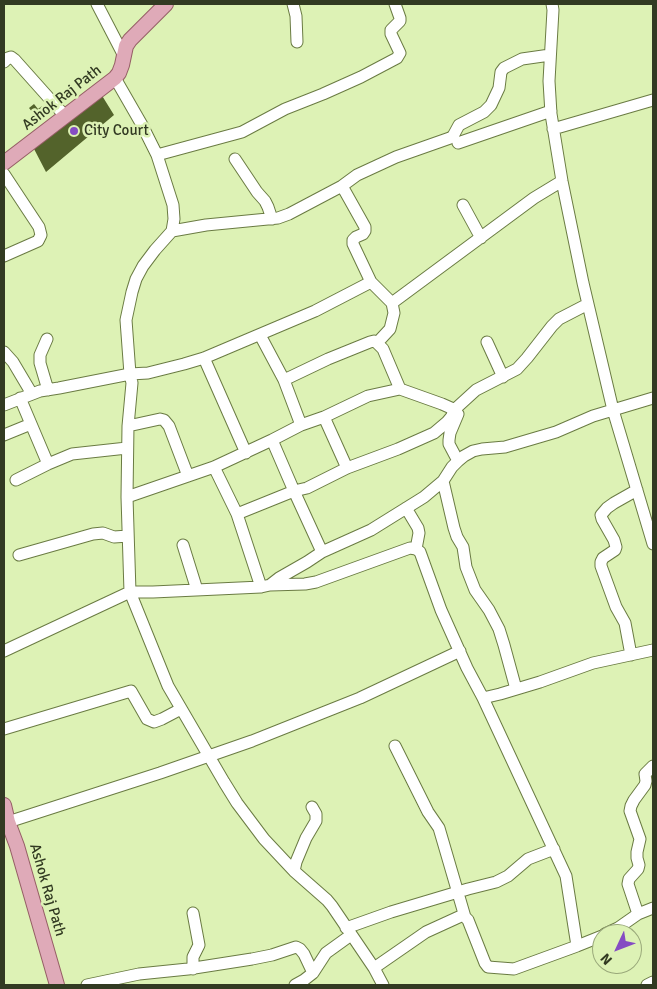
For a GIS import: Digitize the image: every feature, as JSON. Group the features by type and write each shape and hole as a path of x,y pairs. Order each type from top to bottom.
{"main road":[{"name":"Ashok Raj Path","path":"4,163 115,78 119,73 126,46 130,40 166,4"},
{"name":"Ashok Raj Path","path":"4,805 57,985"}],"street":[{"path":"97,4 124,56"},
{"path":"293,4 296,16 297,42"},
{"path":"157,155 242,132 285,109 361,77 397,58 400,53 391,34 391,30 400,21 395,4"},
{"path":"552,4 549,81 551,111 562,181 613,410 653,544"},
{"path":"172,231 206,225 272,219 289,214 342,186 357,175 396,157 450,138 459,125 484,112 491,105 499,88 500,72 504,68 522,59 550,55"},
{"path":"4,62 11,57 15,60 66,116"},
{"path":"115,78 157,155 173,205 174,219 172,231 155,250 136,279 126,320 132,383 127,448 130,592 163,673 181,709 224,782 275,852 327,900 374,968 383,985"},
{"path":"554,129 653,100"},
{"path":"458,143 551,111"},
{"path":"235,159 265,201 272,219"},
{"path":"4,174 39,227 41,235 38,241 4,256"},
{"path":"392,304 534,198 562,181"},
{"path":"342,186 365,227 363,234 356,237 353,240 353,244 372,282 392,304 394,313 390,329 378,343"},
{"path":"463,205 481,238"},
{"path":"4,405 40,391 130,374 148,373 204,358 315,311 372,282"},
{"path":"237,514 318,483 347,468 434,433 448,422 457,407 476,390 517,370 559,319 588,304"},
{"path":"260,335 284,380 301,425"},
{"path":"47,339 40,355 40,363 48,390"},
{"path":"284,380 328,359 374,341 383,349 400,389"},
{"path":"488,342 503,377"},
{"path":"4,352 18,369 32,394"},
{"path":"204,358 246,453"},
{"path":"127,497 214,467 301,425 324,417 368,396 400,389 451,408 457,407"},
{"path":"20,398 48,464"},
{"path":"265,586 322,552 372,530 424,497 443,480 452,467 464,456 482,449 505,447 556,432 585,419 653,398"},
{"path":"457,407 449,440 451,449 458,461"},
{"path":"324,417 347,468"},
{"path":"128,426 160,419 164,420 169,426 188,476"},
{"path":"4,435 31,424"},
{"path":"272,440 322,552"},
{"path":"16,480 72,454 127,448"},
{"path":"214,467 237,514 265,586"},
{"path":"443,480 454,528 463,547 466,567 475,590 499,629 516,689"},
{"path":"631,655 625,623 600,566 603,558 615,550 616,547 601,515 614,503 637,490"},
{"path":"406,508 418,528 419,534 416,549"},
{"path":"20,555 93,534 103,533 114,537 128,536"},
{"path":"183,545 197,590"},
{"path":"4,651 130,592 305,584 323,580 410,548 416,549 420,552 424,561 431,586 474,682 566,876 577,946"},
{"path":"483,698 593,663 653,650"},
{"path":"8,822 252,741 360,698 460,651"},
{"path":"4,729 130,692 147,720 154,722 181,709"},
{"path":"395,746 428,812 439,828 465,916 488,967 514,969 592,940"},
{"path":"638,914 628,884 629,879 638,869 637,852 640,839 630,811 634,800 645,785 645,774 653,766"},
{"path":"294,870 306,838 316,821 316,814 312,807"},
{"path":"295,985 313,973 326,953 349,931 392,912 496,882 508,876 528,859 554,849"},
{"path":"624,924 638,914 653,908"},
{"path":"193,913 199,945 193,957 193,968"},
{"path":"374,968 426,932 461,916 465,916"},
{"path":"87,985 139,974 193,968 272,955 296,947 304,954 313,973"},
{"path":"647,985 653,982"}],"building":[{"name":"City Court","path":"101,94 114,115 46,172 33,147"},
{"path":"34,104 38,109 42,106 46,110 37,118 29,108"}],"place":[{"name":"City Court","path":"74,131"}]}
